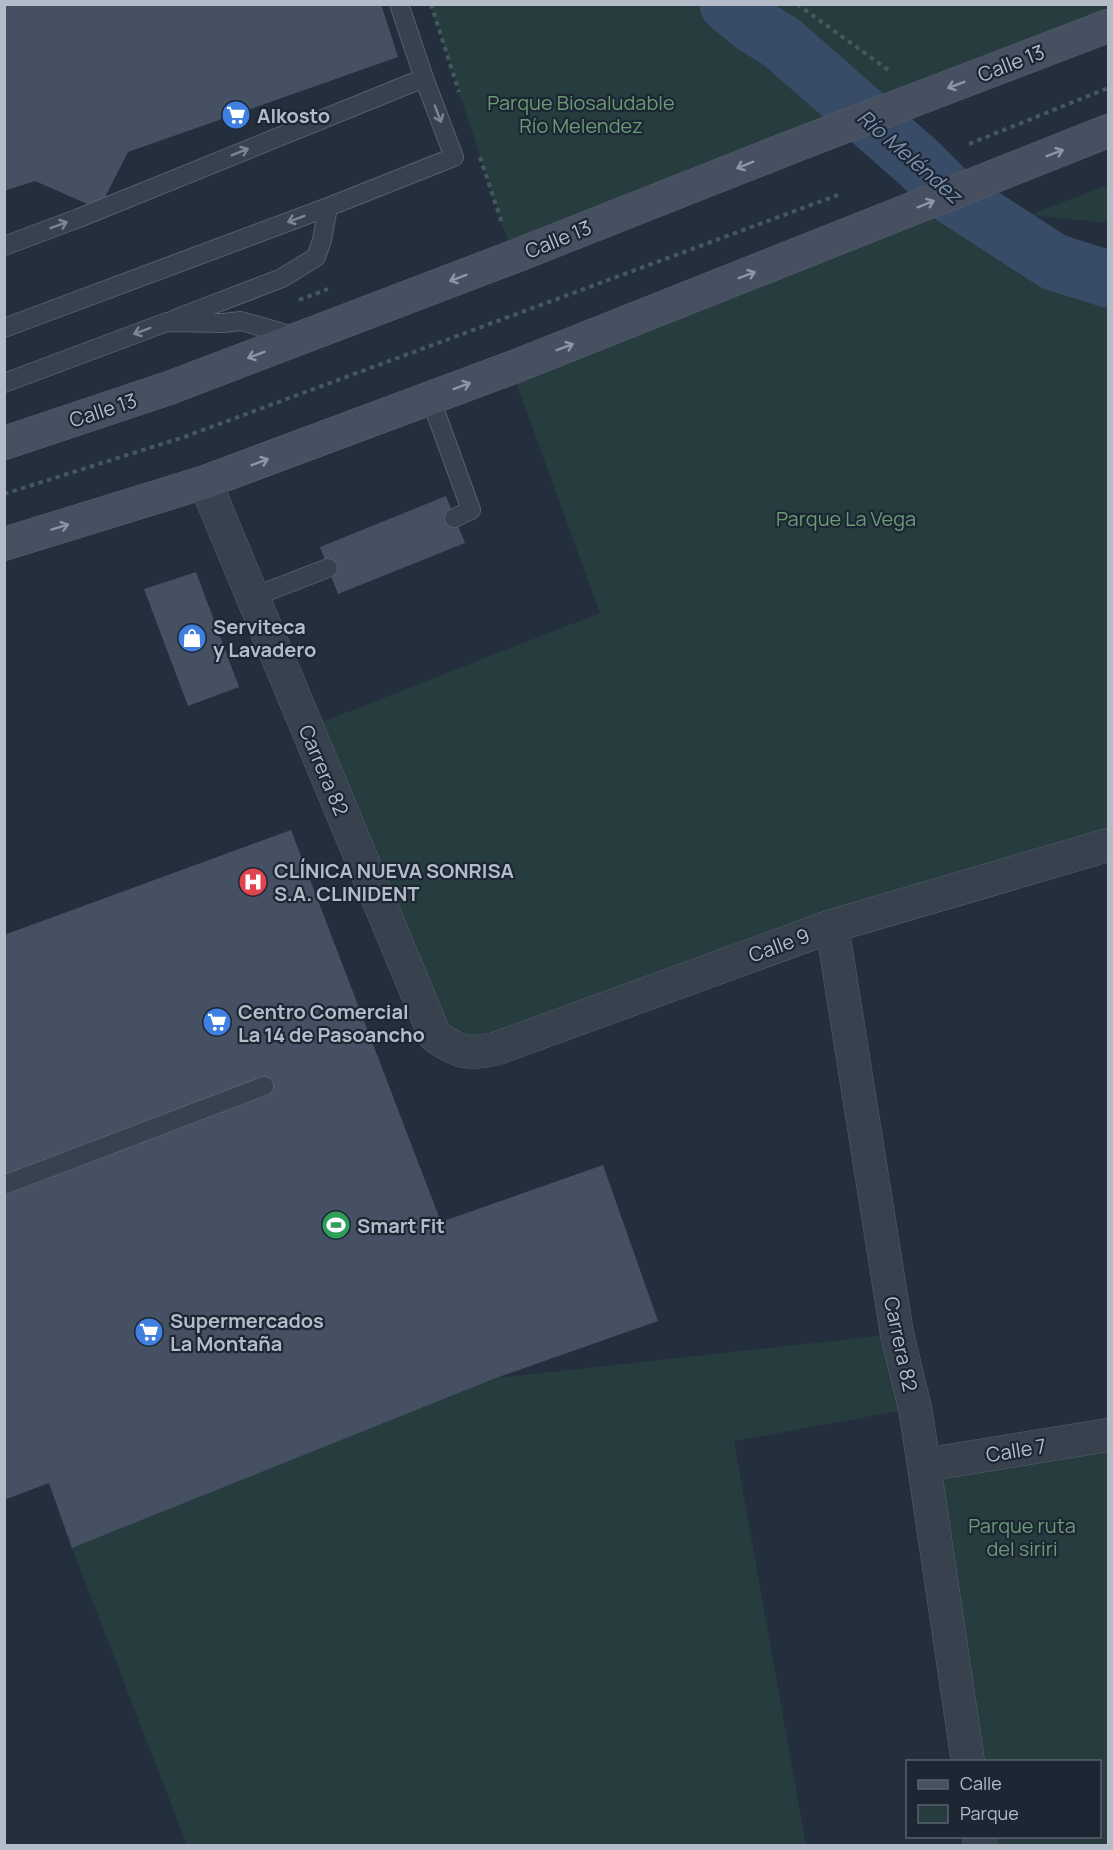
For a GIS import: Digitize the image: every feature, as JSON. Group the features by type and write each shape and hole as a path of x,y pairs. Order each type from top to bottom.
{"main road":[{"name":"Calle 13","path":"4,443 169,388 302,338 1108,26"},
{"path":"4,544 205,482 522,364 1108,131"}],"street":[{"name":"Carrera 82","path":"205,482 435,1036 454,1050"},
{"name":"Calle 9","path":"454,1050 475,1053 495,1049 832,926 1108,844"},
{"name":"Carrera 82","path":"832,926 897,1334 915,1408 968,1760"},
{"name":"Calle 7","path":"924,1465 1108,1434"}],"lane":[{"path":"4,328 328,207 454,157 399,4"},
{"path":"4,246 79,218 424,78"},
{"path":"4,383 282,278 316,257 322,240 328,207"},
{"path":"167,322 241,321 302,338"},
{"path":"430,397 471,510 454,518"},
{"path":"253,597 328,568"},
{"path":"4,1185 264,1086"}],"path":[{"path":"797,4 891,72"},
{"path":"969,144 1108,88"},
{"path":"4,494 184,437 838,195"},
{"path":"502,225 513,221"},
{"path":"296,301 339,285"}],"green space":[{"name":"Parque Biosaludable Río Melendez","path":"1108,4 1108,26 513,257 431,5"},
{"path":"1108,185 1108,223 1029,215"},
{"name":"Parque La Vega","path":"952,196 1054,262 1108,279 1108,845 454,1050 307,728 600,613 511,368"},
{"path":"897,1334 915,1408 734,1441 806,1845 187,1845 72,1548 496,1378"},
{"name":"Parque ruta del siriri","path":"1108,1435 1108,1845 980,1845 979,1838 1101,1838 1101,1760 968,1760 924,1465"}],"building":[{"name":"Alkosto","path":"4,4 381,4 398,57 128,152 99,209 35,181 4,191"},
{"path":"446,496 465,543 338,594 320,547"},
{"name":"Serviteca y Lavadero","path":"196,572 239,687 188,706 144,589"},
{"path":"291,830 441,1222 603,1165 658,1321 496,1378 72,1548 49,1483 4,1500 4,935"}],"waterway":[{"name":"Río Meléndez","path":"728,4 753,25 781,42 919,163 952,196 1054,262 1108,279"}],"place":[{"name":"Alkosto","path":"236,115"},
{"name":"Serviteca y Lavadero","path":"192,638"},
{"name":"CLÍNICA NUEVA SONRISA S.A. CLINIDENT","path":"253,882"},
{"name":"Centro Comercial La 14 de Pasoancho","path":"217,1022"},
{"name":"Smart Fit","path":"336,1225"},
{"name":"Supermercados La Montaña","path":"149,1332"}]}
